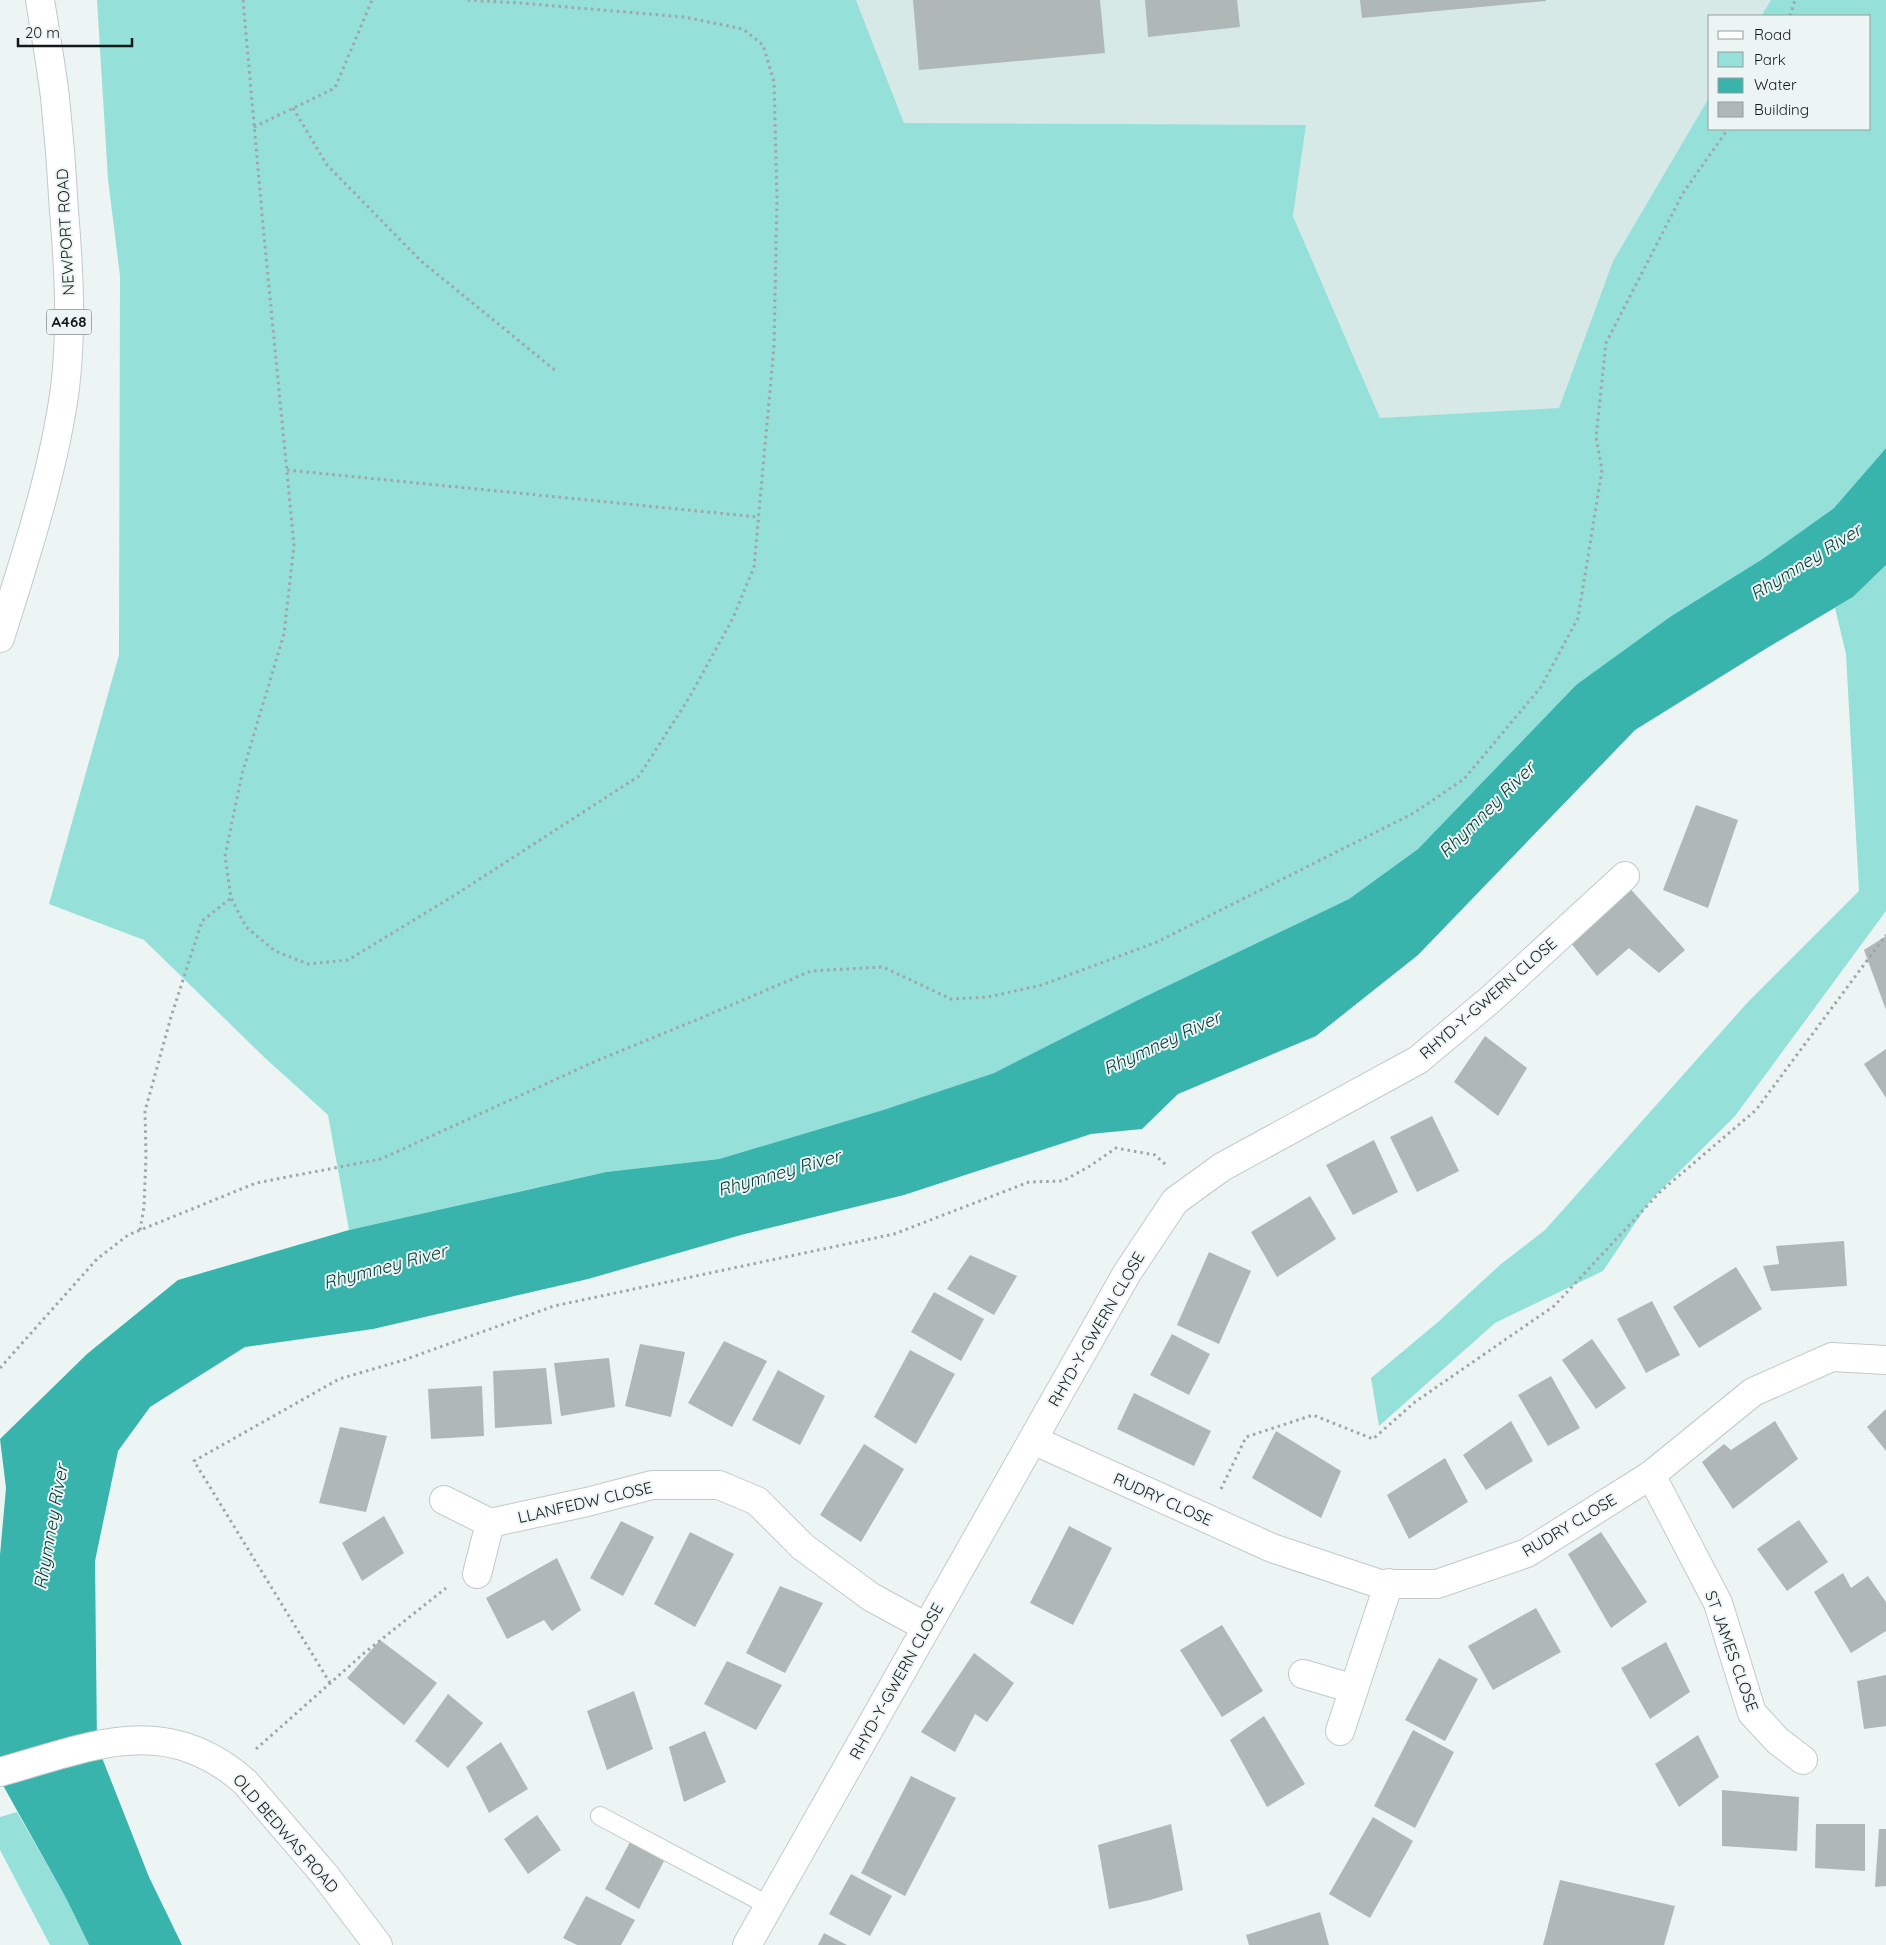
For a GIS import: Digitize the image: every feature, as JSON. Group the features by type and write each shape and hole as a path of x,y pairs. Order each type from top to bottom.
{"street":[{"name":"NEWPORT ROAD","path":"0,638 55,445 64,389 68,341 68,271 62,177 55,97 40,0"},
{"name":"RHYD-Y-GWERN CLOSE","path":"747,1945 1127,1273 1175,1201 1222,1167 1418,1060 1491,1000 1625,876"},
{"name":"RUDRY CLOSE","path":"1033,1440 1272,1548 1380,1584 1437,1584 1527,1553 1651,1475 1753,1392 1832,1357 1886,1360"},
{"name":"ST JAMES CLOSE","path":"1651,1475 1718,1603 1752,1713 1778,1741 1803,1760"},
{"name":"LLANFEDW CLOSE","path":"490,1523 587,1502 652,1484 719,1485 757,1501 803,1547 871,1597 926,1627"},
{"path":"444,1500 490,1523 477,1574"},
{"path":"1340,1731 1390,1583"},
{"path":"1304,1674 1354,1689"},
{"name":"OLD BEDWAS ROAD","path":"0,1772 122,1740 152,1739 179,1744 207,1756 232,1771 245,1782 324,1874 378,1945"}],"lane":[{"path":"600,1816 770,1906"}],"path":[{"path":"243,0 294,545 284,634 242,774 225,856 231,898 246,927 275,952 308,964 348,960 455,895 639,776 688,698 732,618 754,567 774,346 777,198 774,82 764,45 743,29 684,17 466,0"},
{"path":"254,127 336,88 372,0"},
{"path":"1790,15 1796,0"},
{"path":"293,108 327,165 421,261 556,371"},
{"path":"0,1368 97,1259 128,1235 256,1183 381,1159 596,1060 701,1018 811,970 883,967 951,999 988,997 1042,985 1157,942 1414,813 1464,779 1541,687 1578,618 1602,470 1596,437 1606,343 1683,193 1727,130"},
{"path":"287,470 758,517"},
{"path":"140,1230 144,1207 145,1111 171,1017 202,921 231,898"},
{"path":"1206,1518 1246,1437 1313,1415 1374,1438 1416,1402 1554,1306 1660,1191 1756,1110 1886,935"},
{"path":"330,1683 194,1461 339,1379 404,1360 554,1306 894,1234 1028,1182 1063,1181 1090,1166 1116,1148 1155,1155 1194,1187"},
{"path":"232,1771 363,1654 458,1578 477,1574"}],"shaded area":[{"path":"856,0 1771,0 1762,15 1708,15 1708,99 1613,261 1559,409 1380,418 1293,216 1306,125 904,123"}],"green space":[{"path":"97,0 856,0 904,123 1306,125 1293,216 1380,418 1559,408 1613,261 1708,99 1708,130 1871,130 1871,15 1762,15 1771,0 1886,0 1886,448 1834,508 1761,560 1576,685 1418,849 1349,899 1140,999 994,1073 883,1110 719,1159 606,1172 349,1230 328,1115 264,1057 144,940 49,904 119,655 120,276 108,179"},
{"path":"1886,565 1886,911 1735,1116 1650,1201 1603,1271 1495,1323 1379,1426 1371,1378 1438,1322 1501,1264 1545,1230 1747,1003 1859,891 1846,654 1835,608 1853,597"},
{"path":"17,1812 66,1898 89,1945 50,1945 0,1850 0,1817"}],"water":[{"name":"Rhymney River","path":"1886,448 1886,565 1853,597 1635,730 1418,955 1316,1036 1178,1094 1142,1129 1091,1134 904,1195 741,1235 588,1279 373,1329 245,1347 150,1407 118,1451 95,1561 97,1745 149,1877 182,1945 89,1945 66,1898 0,1780 0,1555 6,1488 0,1439 87,1354 178,1280 349,1230 606,1172 719,1159 883,1110 994,1073 1140,999 1349,899 1418,849 1576,685 1670,617 1761,560 1834,508"}],"building":[{"path":"913,0 1100,0 1105,53 919,70"},
{"path":"1145,0 1237,0 1240,27 1148,37"},
{"path":"1360,0 1546,0 1546,1 1362,18"},
{"path":"1696,805 1738,820 1708,908 1663,890"},
{"path":"1627,885 1685,950 1659,973 1629,948 1597,976 1567,938"},
{"path":"1886,936 1886,1010 1864,950"},
{"path":"1485,1036 1527,1068 1498,1116 1454,1082"},
{"path":"1886,1049 1886,1098 1864,1064"},
{"path":"1432,1116 1459,1171 1417,1192 1390,1137"},
{"path":"1374,1140 1398,1192 1353,1215 1326,1165"},
{"path":"1310,1196 1336,1239 1277,1277 1251,1232"},
{"path":"1844,1241 1847,1286 1771,1291 1763,1266 1779,1264 1776,1246"},
{"path":"1209,1252 1251,1271 1219,1344 1177,1325"},
{"path":"970,1255 1017,1276 994,1315 947,1289"},
{"path":"1736,1267 1762,1309 1699,1348 1673,1307"},
{"path":"934,1292 984,1319 961,1361 911,1332"},
{"path":"1652,1301 1680,1355 1646,1373 1617,1319"},
{"path":"1172,1334 1210,1354 1189,1395 1150,1375"},
{"path":"1592,1339 1626,1388 1596,1409 1562,1360"},
{"path":"724,1341 767,1361 732,1427 688,1403"},
{"path":"640,1344 685,1352 671,1417 625,1406"},
{"path":"910,1350 955,1374 916,1444 874,1417"},
{"path":"609,1358 615,1407 561,1416 554,1363"},
{"path":"546,1368 552,1424 495,1428 493,1371"},
{"path":"778,1370 825,1396 800,1445 752,1420"},
{"path":"1551,1376 1580,1428 1548,1446 1518,1395"},
{"path":"482,1386 484,1436 431,1439 428,1389"},
{"path":"1134,1393 1211,1431 1194,1466 1117,1429"},
{"path":"1886,1409 1886,1451 1867,1427"},
{"path":"1511,1421 1533,1461 1486,1490 1463,1455"},
{"path":"1775,1421 1798,1459 1733,1509 1702,1462 1724,1444 1731,1450"},
{"path":"340,1427 387,1436 366,1512 319,1503"},
{"path":"1276,1431 1341,1471 1321,1518 1252,1478"},
{"path":"864,1444 904,1469 861,1542 820,1515"},
{"path":"1445,1458 1468,1502 1409,1539 1387,1495"},
{"path":"384,1516 404,1553 362,1581 342,1543"},
{"path":"1799,1520 1828,1562 1787,1591 1757,1549"},
{"path":"621,1521 654,1537 623,1596 590,1578"},
{"path":"1069,1526 1112,1548 1073,1625 1030,1603"},
{"path":"690,1532 734,1554 695,1627 654,1604"},
{"path":"1601,1532 1647,1602 1611,1628 1568,1554"},
{"path":"557,1558 581,1610 552,1631 544,1620 507,1639 486,1598"},
{"path":"1843,1573 1851,1588 1868,1576 1886,1602 1886,1631 1851,1653 1814,1592"},
{"path":"780,1586 823,1603 785,1673 746,1653"},
{"path":"1536,1608 1561,1652 1493,1690 1468,1646"},
{"path":"1222,1625 1263,1691 1222,1717 1180,1650"},
{"path":"380,1640 437,1683 404,1725 347,1678"},
{"path":"1666,1642 1690,1692 1650,1719 1621,1668"},
{"path":"974,1653 1014,1683 987,1722 975,1714 955,1752 921,1732"},
{"path":"1439,1658 1478,1679 1445,1741 1405,1720"},
{"path":"727,1661 782,1685 756,1730 704,1704"},
{"path":"1886,1675 1886,1726 1864,1729 1857,1681"},
{"path":"634,1691 653,1749 607,1770 587,1711"},
{"path":"448,1694 483,1723 448,1768 415,1741"},
{"path":"1264,1716 1305,1784 1267,1807 1230,1740"},
{"path":"1413,1730 1454,1752 1415,1828 1374,1806"},
{"path":"705,1731 726,1782 684,1802 669,1747"},
{"path":"1698,1735 1719,1777 1679,1807 1655,1764"},
{"path":"501,1742 528,1789 489,1813 466,1767"},
{"path":"911,1776 956,1798 905,1896 861,1873"},
{"path":"1722,1790 1799,1797 1797,1851 1722,1846"},
{"path":"537,1815 561,1850 528,1874 504,1839"},
{"path":"1373,1817 1413,1841 1370,1918 1329,1894"},
{"path":"1171,1824 1183,1890 1109,1909 1098,1845"},
{"path":"1816,1824 1865,1824 1865,1871 1815,1868"},
{"path":"1879,1829 1886,1829 1886,1886 1875,1887"},
{"path":"630,1842 664,1861 639,1909 605,1889"},
{"path":"851,1874 892,1896 870,1936 829,1914"},
{"path":"1560,1880 1675,1906 1664,1945 1543,1945"},
{"path":"586,1896 635,1920 621,1945 577,1945 563,1938"},
{"path":"1320,1912 1329,1945 1249,1945 1246,1935"},
{"path":"824,1933 847,1945 818,1945"}]}
